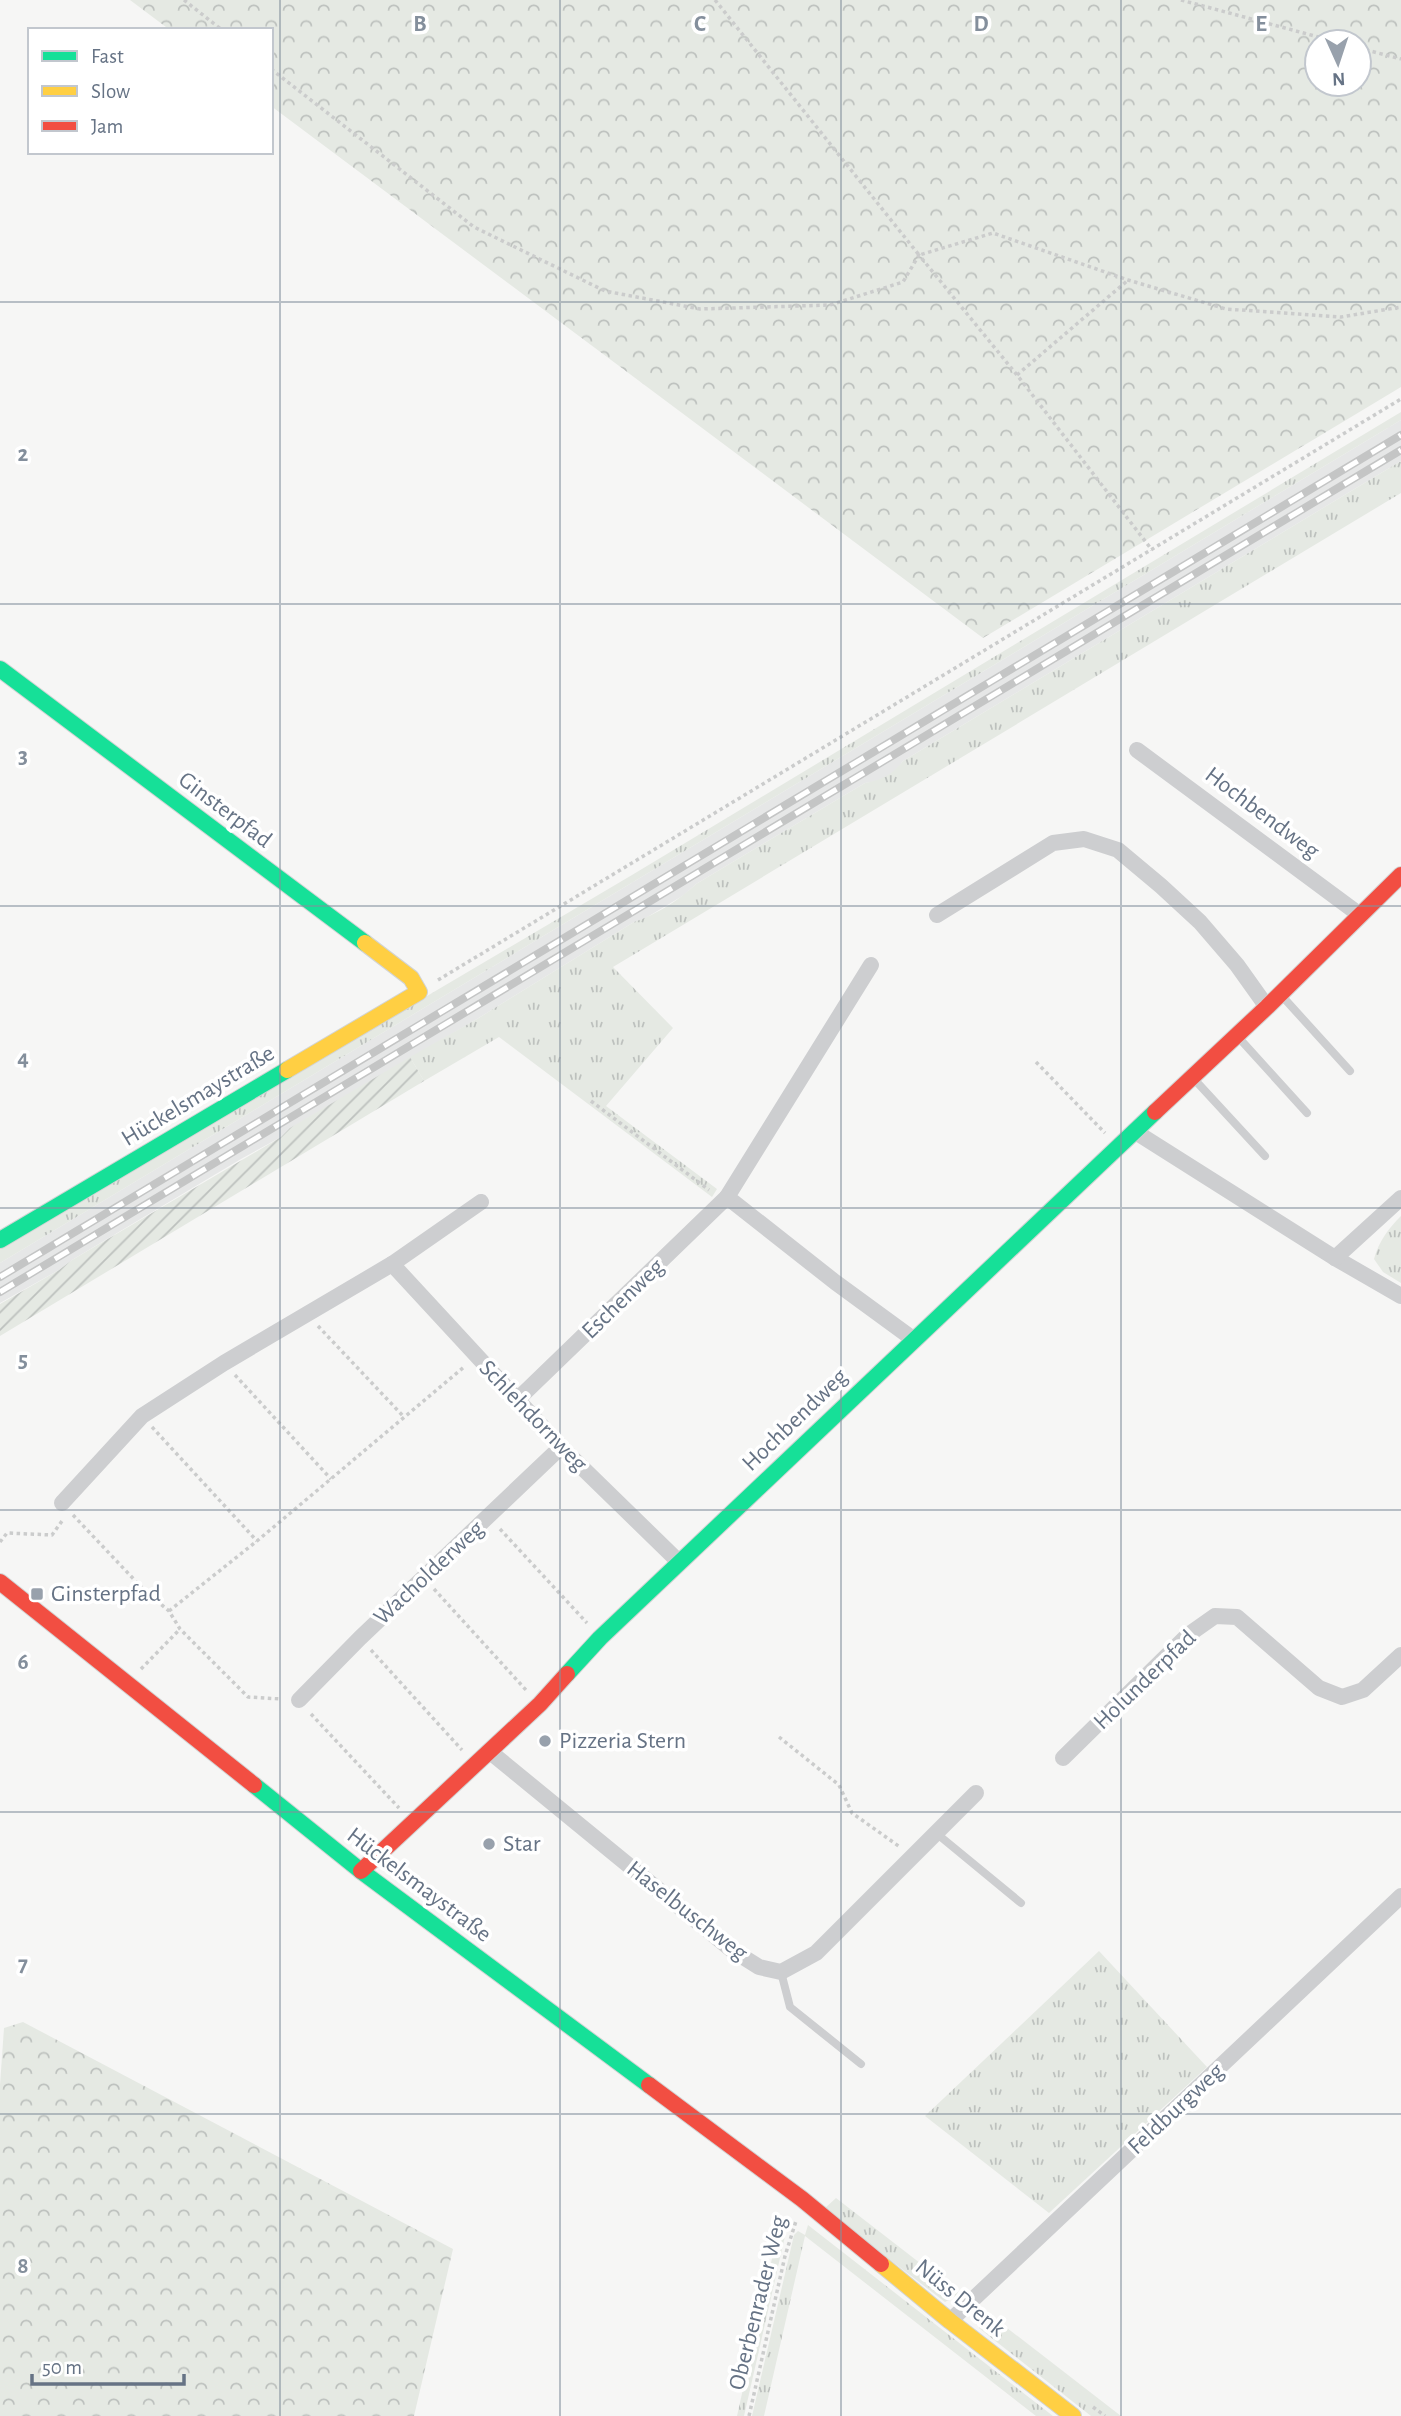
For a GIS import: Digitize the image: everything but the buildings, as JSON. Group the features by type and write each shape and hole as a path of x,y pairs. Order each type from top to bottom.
{"street":[{"name":"Ginsterpfad","path":"0,669 411,978 419,992"},
{"name":"Hochbendweg","path":"1137,750 1360,915"},
{"path":"937,915 1053,844 1084,839 1118,850 1161,886 1200,922 1237,965 1267,1007"},
{"name":"Hochbendweg","path":"360,1871 540,1704 600,1638 679,1562 1237,1036 1401,876"},
{"name":"Eschenweg","path":"518,1399 727,1196 872,964"},
{"name":"Hückelsmaystraße","path":"0,1240 419,992"},
{"path":"1134,1131 1335,1258 1401,1296"},
{"path":"727,1196 835,1282 913,1339"},
{"path":"1335,1258 1401,1198"},
{"path":"62,1503 142,1416 224,1363 392,1264 481,1202"},
{"name":"Schlehdornweg","path":"392,1264 561,1447 679,1562"},
{"name":"Wacholderweg","path":"299,1700 360,1638 561,1447"},
{"name":"Hückelsmaystraße","path":"0,1582 360,1871 820,2213"},
{"name":"Holunderpfad","path":"1063,1758 1188,1635 1215,1616 1237,1617 1319,1688 1342,1698 1363,1690 1401,1655"},
{"name":"Haselbuschweg","path":"489,1751 732,1950 759,1967 781,1972"},
{"path":"781,1972 816,1953 976,1793"},
{"name":"Feldburgweg","path":"950,2322 1401,1896"},
{"name":"Nüss Drenk","path":"820,2213 950,2322 1073,2416"}],"lane":[{"path":"1280,994 1350,1071"},
{"path":"1237,1036 1307,1113"},
{"path":"1192,1077 1265,1156"},
{"path":"936,1833 1021,1903"},
{"path":"781,1972 790,2007 861,2064"}],"path":[{"path":"184,0 219,28"},
{"path":"715,0 1017,375 1152,550"},
{"path":"1181,0 1303,33"},
{"path":"1373,52 1401,59"},
{"path":"273,71 474,227 605,291 700,309 830,305 903,282 919,255 993,233 1128,280 1226,309 1340,317 1401,307"},
{"path":"1017,375 1128,280"},
{"path":"419,992 1401,399"},
{"path":"1036,1062 1118,1147"},
{"path":"591,1101 713,1193 727,1196"},
{"path":"307,1314 404,1417"},
{"path":"169,1611 477,1357"},
{"path":"224,1363 331,1479"},
{"path":"142,1416 257,1541"},
{"path":"0,1542 7,1533 52,1535 70,1512 144,1590 169,1611 180,1629 248,1697 299,1700 412,1823"},
{"path":"489,1517 600,1638"},
{"path":"424,1578 540,1704"},
{"path":"130,1685 142,1667 180,1629"},
{"path":"360,1638 474,1764"},
{"path":"779,1737 839,1785 852,1813 913,1857"},
{"name":"Oberbenrader Weg","path":"749,2416 785,2256 802,2199"}],"shaded area":[{"path":"1401,420 1401,461 903,761 894,773 879,781 865,783 696,884 684,895 644,919 634,922 477,1019 291,1128 281,1137 0,1303 0,1263"}],"green space":[{"path":"130,0 1401,0 1401,387 983,638 273,107 273,28 167,28"},
{"path":"1401,412 1401,420 0,1263 0,1248 632,875"},
{"path":"1401,461 1401,493 613,967 673,1028 606,1106 717,1189 712,1197 499,1037 424,1081 410,1057 634,922 667,906 696,884 865,783 886,776 903,761"},
{"path":"410,1057 424,1081 0,1336 0,1304"},
{"path":"1401,1216 1401,1283 1383,1272 1374,1259 1384,1236"},
{"path":"1099,1951 1207,2067 1049,2213 925,2116"},
{"path":"23,2022 453,2249 414,2416 0,2416 0,2085 4,2028"},
{"path":"836,2198 960,2294 945,2302 824,2209"},
{"path":"781,2218 788,2223 744,2416 737,2416"},
{"path":"808,2225 1053,2416 1036,2416 805,2236 764,2416 752,2416 794,2235 798,2231 805,2235"},
{"path":"980,2307 1121,2416 1091,2416 979,2328"}],"railway":[{"path":"0,1277 1401,435"},
{"path":"0,1292 1401,450"}],"traffic: fast":[{"path":"0,669 365,943"},
{"path":"0,1240 287,1070"},
{"path":"567,1674 600,1638 1155,1112"},
{"path":"254,1785 361,1871 649,2085"}],"traffic: slow":[{"path":"287,1070 419,992 411,978 365,943"},
{"path":"881,2264 1073,2416"}],"traffic: jam":[{"path":"1155,1112 1401,875"},
{"path":"0,1582 254,1785"},
{"path":"361,1871 540,1704 567,1674"},
{"path":"649,2085 802,2199 881,2264"}],"place":[{"name":"Ginsterpfad","path":"37,1594"},
{"name":"Pizzeria Stern","path":"545,1741"},
{"name":"Star","path":"489,1844"}]}
